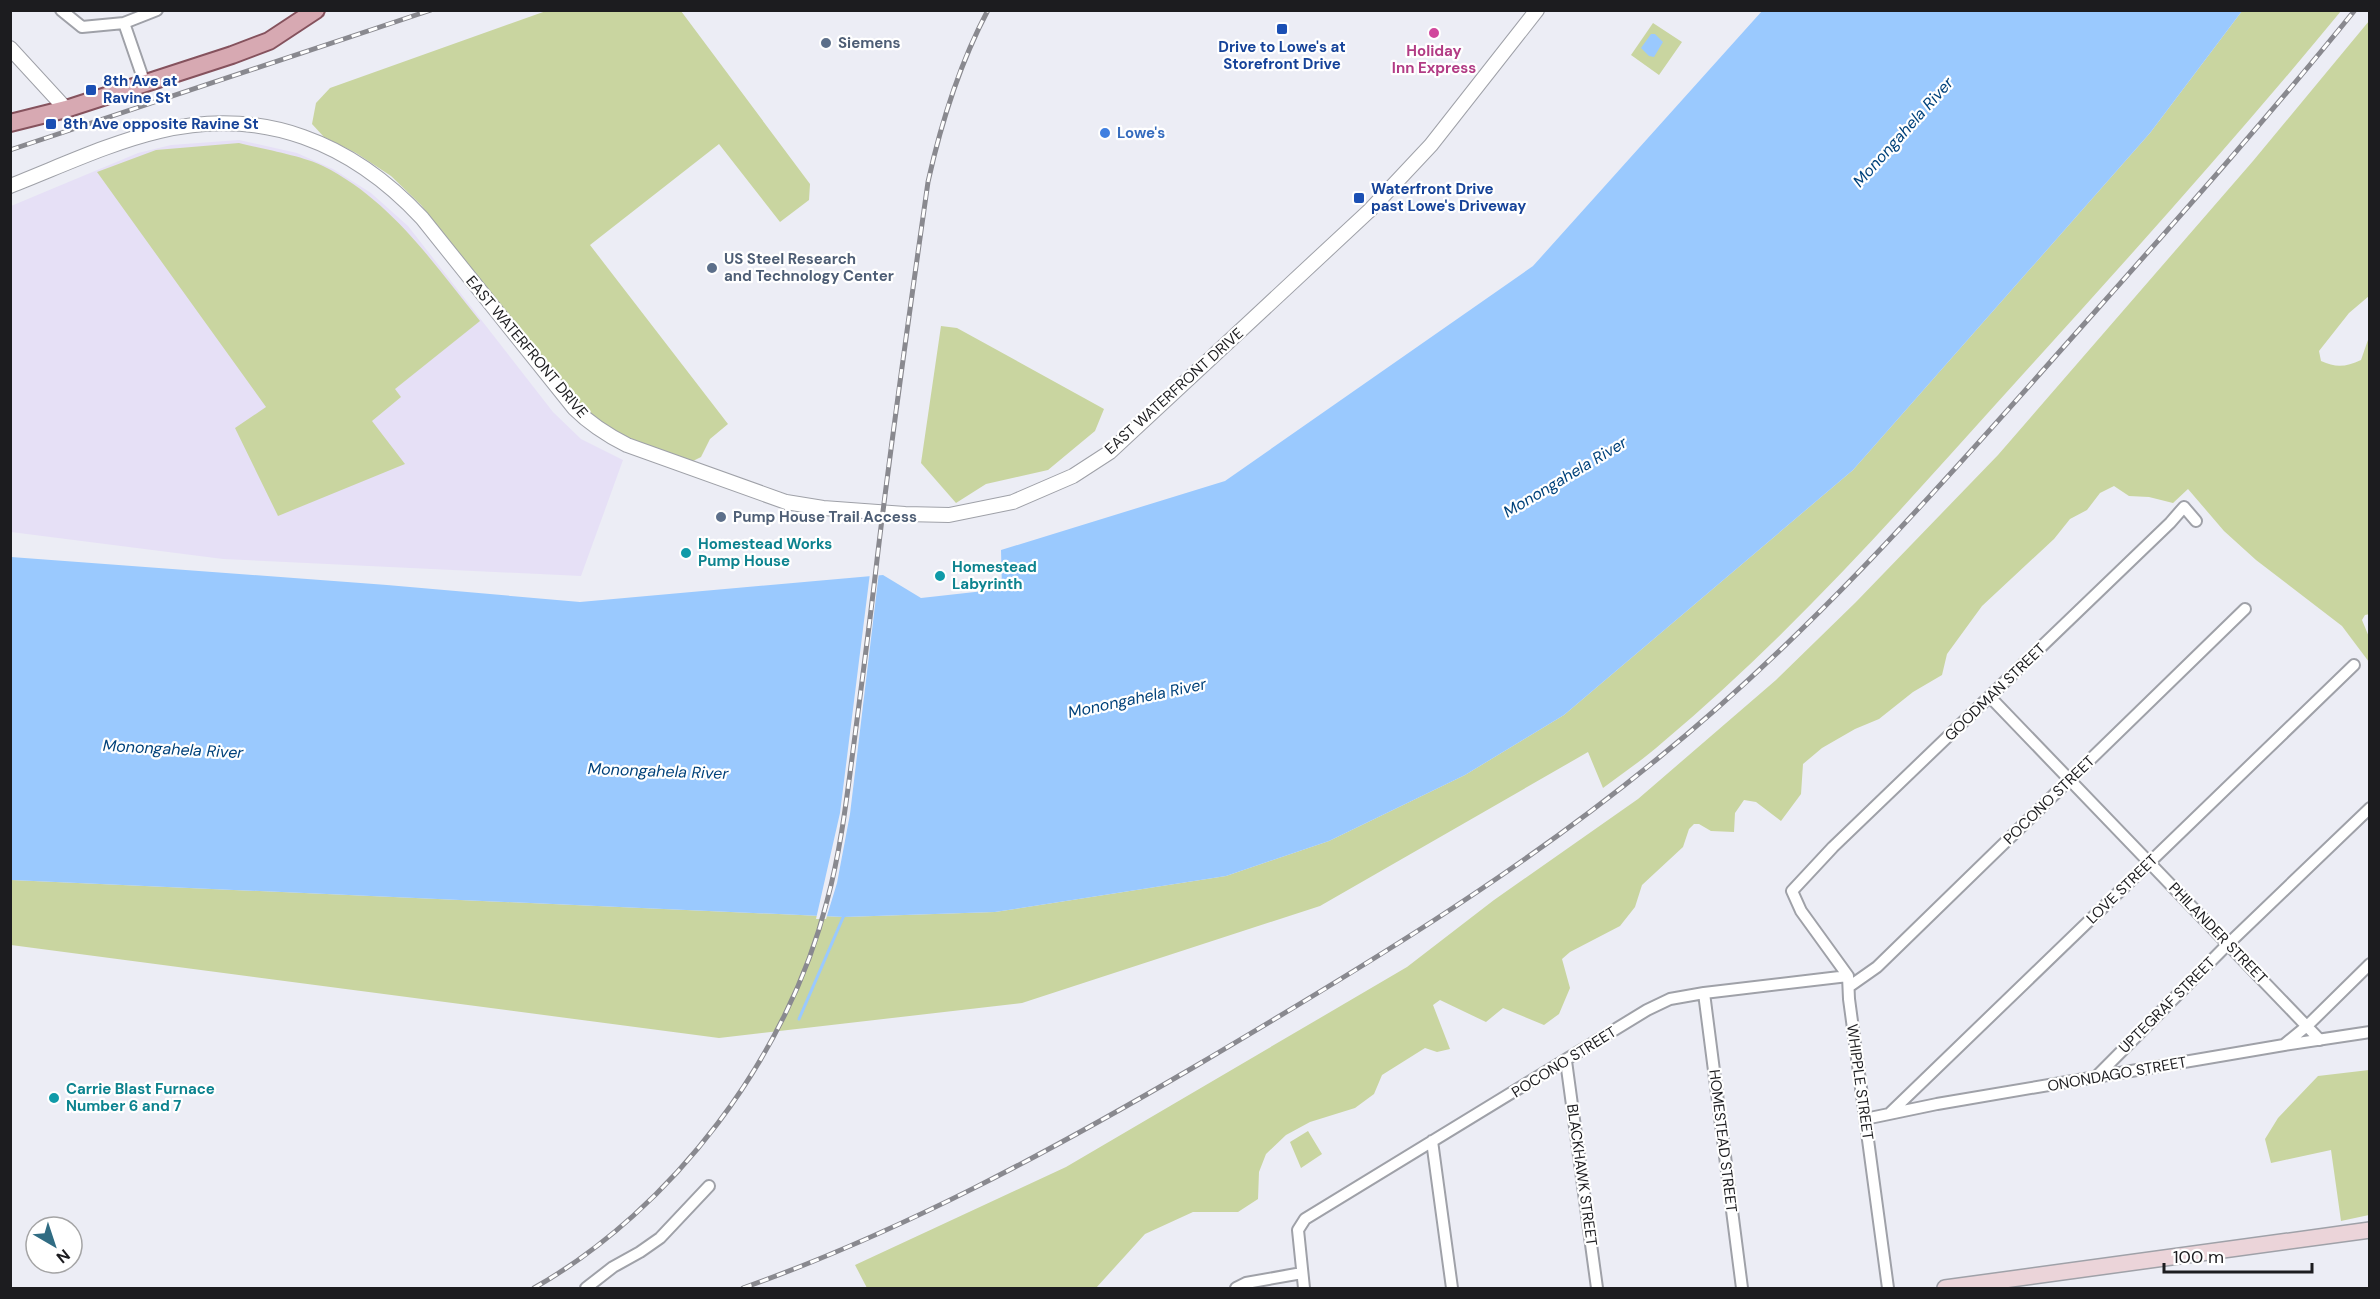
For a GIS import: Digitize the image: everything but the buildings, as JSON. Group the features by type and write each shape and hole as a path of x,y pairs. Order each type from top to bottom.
{"main road":[{"path":"10,123 66,109 145,84 269,41 316,10"},
{"path":"1945,1288 2370,1230"}],"street":[{"path":"61,10 82,27 124,23 152,11"},
{"name":"EAST WATERFRONT DRIVE","path":"10,186 138,137 181,127 230,124 274,129 326,145 369,169 404,198 423,218 574,408 594,427 627,445 786,502 846,510 949,515 996,506 1033,494 1073,476 1110,452 1370,210 1431,145 1537,10"},
{"path":"124,23 145,84"},
{"path":"10,48 66,109"},
{"name":"GOODMAN STREET","path":"1849,981 1801,911 1792,891 1833,847 2184,507 2196,521"},
{"name":"POCONO STREET","path":"1302,1273 1298,1230 1305,1219 1647,1010 1670,999 1704,993 1849,981 1877,967 2245,609"},
{"name":"LOVE STREET","path":"1890,1113 2354,664"},
{"name":"PHILANDER STREET","path":"1990,697 2320,1040"},
{"name":"UPTEGRAF STREET","path":"2094,1078 2228,944 2370,808"},
{"path":"2284,1045 2307,1026 2370,964"},
{"name":"WHIPPLE STREET","path":"1849,981 1849,999 1888,1288"},
{"name":"HOMESTEAD STREET","path":"1704,993 1742,1288"},
{"name":"ONONDAGO STREET","path":"1865,1119 2370,1032"},
{"name":"BLACKHAWK STREET","path":"1566,1061 1597,1288"},
{"path":"1432,1141 1452,1288"},
{"path":"586,1288 613,1267 660,1238 710,1186"},
{"path":"1236,1288 1246,1283 1302,1273 1304,1288"}],"shaded area":[{"path":"239,140 297,153 333,169 371,193 408,226 553,412 581,439 623,460 581,576 223,559 11,532 11,206 138,153 171,145"}],"green space":[{"path":"546,11 681,11 810,184 809,200 780,222 719,144 590,245 728,424 710,439 701,457 691,462 609,430 579,407 421,205 391,176 356,153 324,137 312,124 316,103 330,88"},
{"path":"2242,11 2341,11 2214,161 2127,259 1835,579 1794,622 1708,703 1648,754 1603,788 1588,752 1320,906 1022,1003 719,1038 11,945 11,880 844,917 995,912 1226,876 1329,841 1465,775 1564,715 1853,470 2150,133"},
{"path":"2369,21 2369,296 2349,313 2319,351 2321,361 2336,366 2351,364 2361,360 2369,337 2370,614 2365,615 2362,620 2369,637 2369,662 2342,626 2256,560 2224,531 2188,489 2173,503 2149,497 2129,496 2114,486 2100,493 2087,510 2070,519 2054,539 1982,606 1947,654 1942,675 1913,692 1879,719 1855,729 1822,748 1803,764 1801,794 1781,821 1756,802 1744,800 1735,813 1734,832 1711,831 1699,824 1694,824 1689,829 1683,847 1642,885 1635,907 1620,926 1570,952 1562,959 1570,988 1559,1014 1544,1025 1503,1008 1486,1022 1440,1000 1433,1005 1450,1049 1437,1052 1425,1048 1382,1075 1374,1094 1355,1108 1310,1122 1286,1135 1266,1154 1259,1172 1258,1199 1238,1212 1193,1212 1145,1234 1096,1288 867,1288 855,1265 1066,1167 1407,967 1494,900 1638,799 1776,680 1856,602 1998,455 2253,161"},
{"path":"1653,23 1682,42 1659,75 1631,55"},
{"path":"239,143 315,162 347,180 370,197 410,235 480,321 395,389 401,397 372,421 405,464 278,516 235,428 266,407 97,172 156,150"},
{"path":"941,326 957,328 1104,409 1095,431 1048,470 986,484 956,503 921,463"},
{"path":"2369,1070 2369,1215 2341,1221 2331,1150 2271,1163 2265,1139 2278,1118 2318,1076"},
{"path":"1308,1131 1322,1154 1301,1168 1290,1142"}],"water":[{"name":"Monongahela River","path":"1762,11 2242,11 2150,133 1853,470 1564,715 1465,775 1329,841 1226,876 995,912 844,917 11,880 11,557 580,602 883,575 921,598 1002,589 1001,550 1225,481 1533,266"},
{"path":"1651,34 1655,34 1663,42 1654,57 1649,56 1641,48"}],"pier":[{"path":"879,572 850,814 837,883 826,919 816,919 840,813 870,573"}],"waterway":[{"path":"799,1019 845,913"}],"railway":[{"path":"10,150 431,10"},
{"path":"534,1288 585,1255 633,1216 678,1172 718,1123 754,1071 784,1016 809,959 827,901 843,822 928,182 952,94 968,52 988,10"},
{"path":"743,1288 802,1266 917,1216 1029,1160 1139,1099 1431,923 1545,845 1656,760 1762,667 1863,568 2006,412 2206,186 2355,10"}],"place":[{"name":"Drive to Lowe's at Storefront Drive","path":"1282,29"},
{"name":"Holiday Inn Express","path":"1434,33"},
{"name":"Siemens","path":"826,43"},
{"name":"8th Ave at Ravine St","path":"91,90"},
{"name":"8th Ave opposite Ravine St","path":"51,124"},
{"name":"Lowe's","path":"1105,133"},
{"name":"Waterfront Drive past Lowe's Driveway","path":"1359,198"},
{"name":"US Steel Research and Technology Center","path":"712,268"},
{"name":"Pump House Trail Access","path":"721,517"},
{"name":"Homestead Works Pump House","path":"686,553"},
{"name":"Homestead Labyrinth","path":"940,576"},
{"name":"Carrie Blast Furnace Number 6 and 7","path":"54,1098"}]}
